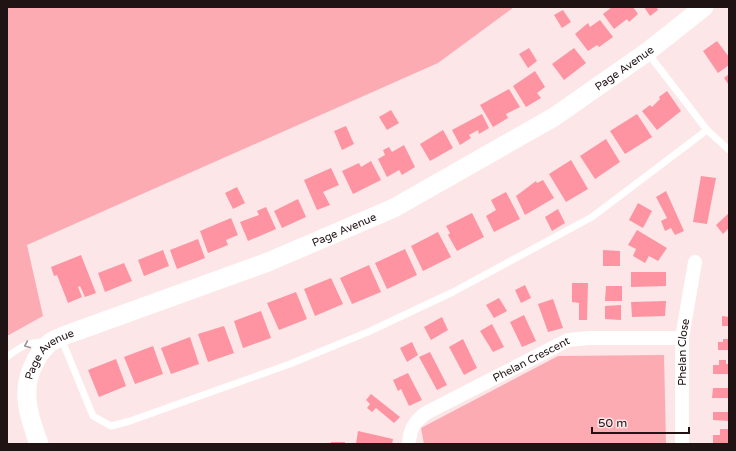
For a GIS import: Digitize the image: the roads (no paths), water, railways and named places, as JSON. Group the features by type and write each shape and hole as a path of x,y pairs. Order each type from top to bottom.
{"street":[{"name":"Page Avenue","path":"39,444 29,418 26,392 31,370 40,353 56,340 268,262 394,208 554,117 648,52 704,7"},
{"name":"Phelan Close","path":"682,444 682,338 695,262"},
{"name":"Phelan Crescent","path":"409,444 409,436 412,428 426,413 568,340 589,338 682,338"}],"lane":[{"path":"648,52 707,130 729,150"},
{"path":"7,357 24,345 36,341 56,340 93,416 111,426 130,421 290,364 368,332 453,292 592,217 707,130"}]}
